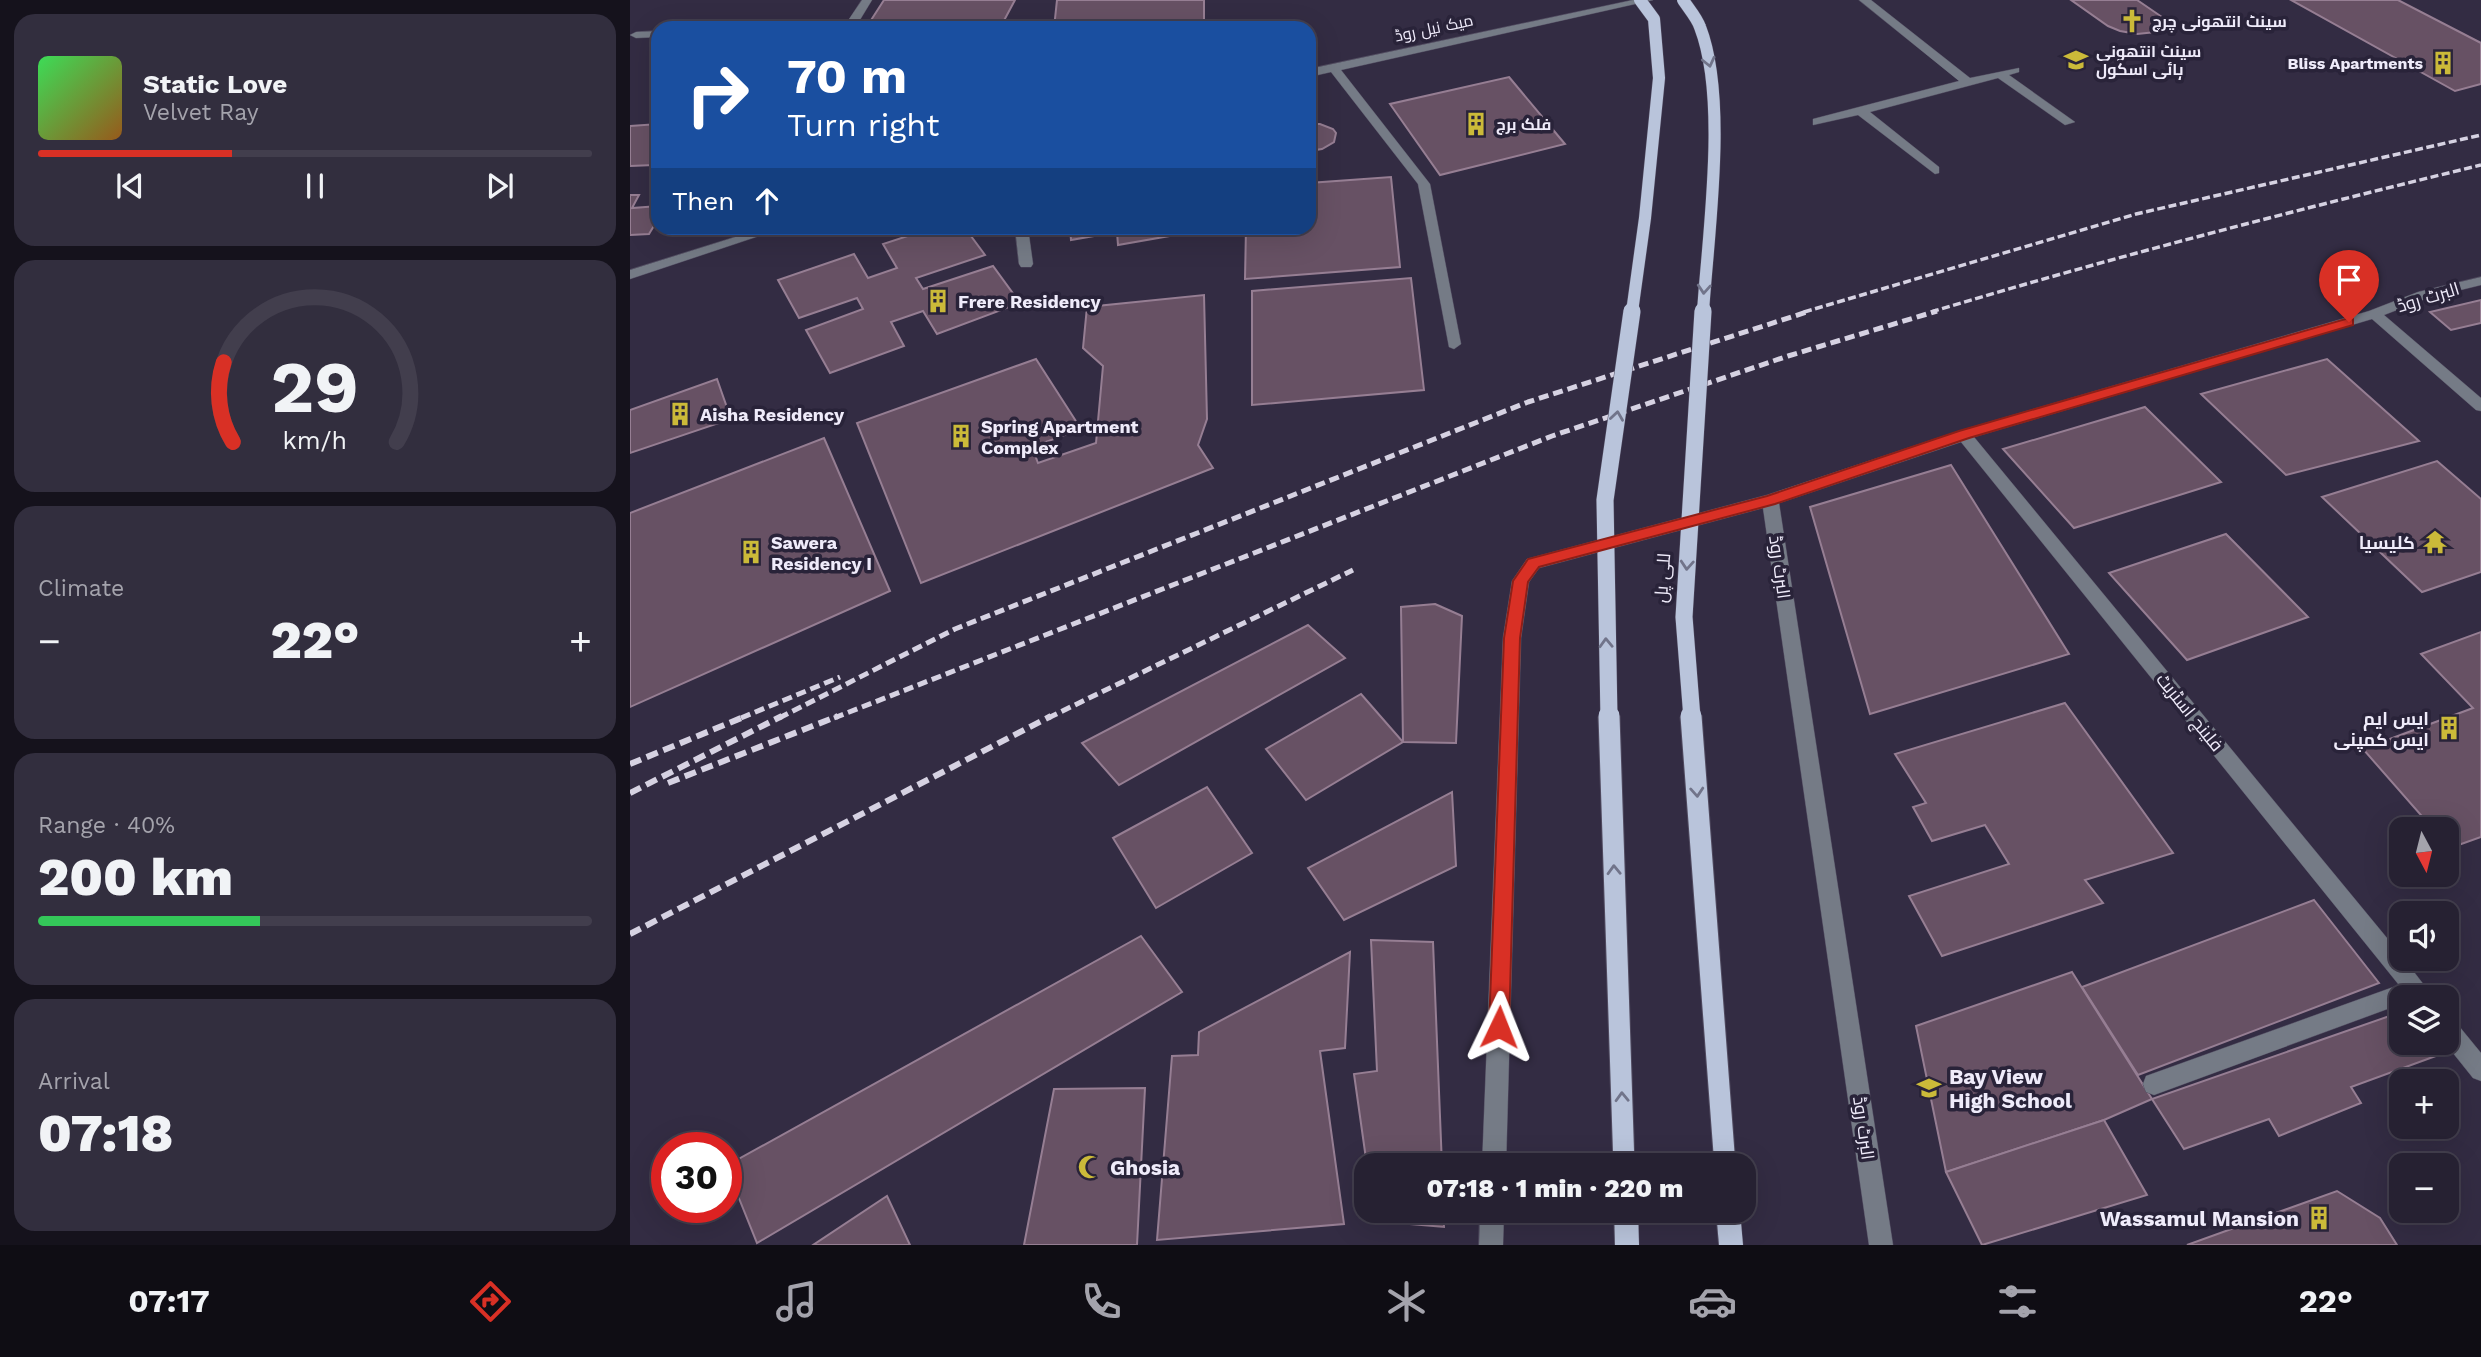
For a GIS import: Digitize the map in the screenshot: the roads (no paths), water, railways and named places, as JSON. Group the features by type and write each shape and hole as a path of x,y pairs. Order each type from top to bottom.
{"main road":[{"path":"1624,1153 1605,613 1605,500 1645,218 1659,78 1654,19 1640,0"},
{"name":"للی پل","path":"1683,0 1700,26 1712,76 1713,152 1684,617 1724,1153"},
{"path":"1626,1223 1627,1245"},
{"path":"1729,1223 1731,1245"}],"street":[{"path":"854,21 867,0"},
{"path":"1595,0 1605,9"},
{"name":"میک نیل روڈ","path":"1316,72 1648,0"},
{"path":"1864,0 1968,82"},
{"path":"636,36 651,35"},
{"path":"1334,68 1424,184 1454,344"},
{"path":"1817,122 2015,70"},
{"path":"2000,74 2069,122"},
{"path":"1861,111 1935,170"},
{"path":"708,249 717,235"},
{"path":"630,275 753,235"},
{"path":"1022,235 1026,264"},
{"name":"البرٹ روڈ","path":"1881,1245 1770,500 1964,435 2374,314 2423,295 2481,281"},
{"path":"2374,314 2481,406"},
{"name":"فلینچ اسٹریٹ","path":"1964,435 2412,985"},
{"path":"1494,1153 1512,638 1521,581 1533,563 1770,500"},
{"name":"فلینچ اسٹریٹ","path":"2154,1084 2389,1003"},
{"path":"2459,1043 2481,1070"},
{"path":"1491,1245 1492,1223"}],"railway":[{"path":"1804,312 2136,214 2481,135"},
{"path":"1931,312 2205,235 2481,165"},
{"path":"779,718 955,629 1528,402 1810,311"},
{"path":"834,718 1552,436 1788,356 1937,311"},
{"path":"1048,718 1353,570"},
{"path":"741,718 840,677"},
{"path":"630,764 746,716"},
{"path":"630,793 782,716"},
{"path":"668,783 838,716"},
{"path":"630,934 1051,716"}],"place":[{"name":"سینٹ انتھونی چرچ","path":"2132,21"},
{"name":"سینٹ انتھونی ہائی اسکول","path":"2076,60"},
{"name":"Bliss Apartments","path":"2443,63"},
{"name":"فلک برج","path":"1476,124"},
{"name":"Frere Residency","path":"938,301"},
{"name":"Aisha Residency","path":"680,414"},
{"name":"Spring Apartment Complex","path":"961,436"},
{"name":"کلیسیا","path":"2435,542"},
{"name":"Sawera Residency I","path":"751,552"},
{"name":"ایس ایم ایس کمپنی","path":"2449,728"},
{"name":"Bay View High School","path":"1929,1088"},
{"name":"Ghosia","path":"1090,1167"},
{"name":"Wassamul Mansion","path":"2319,1218"}]}
